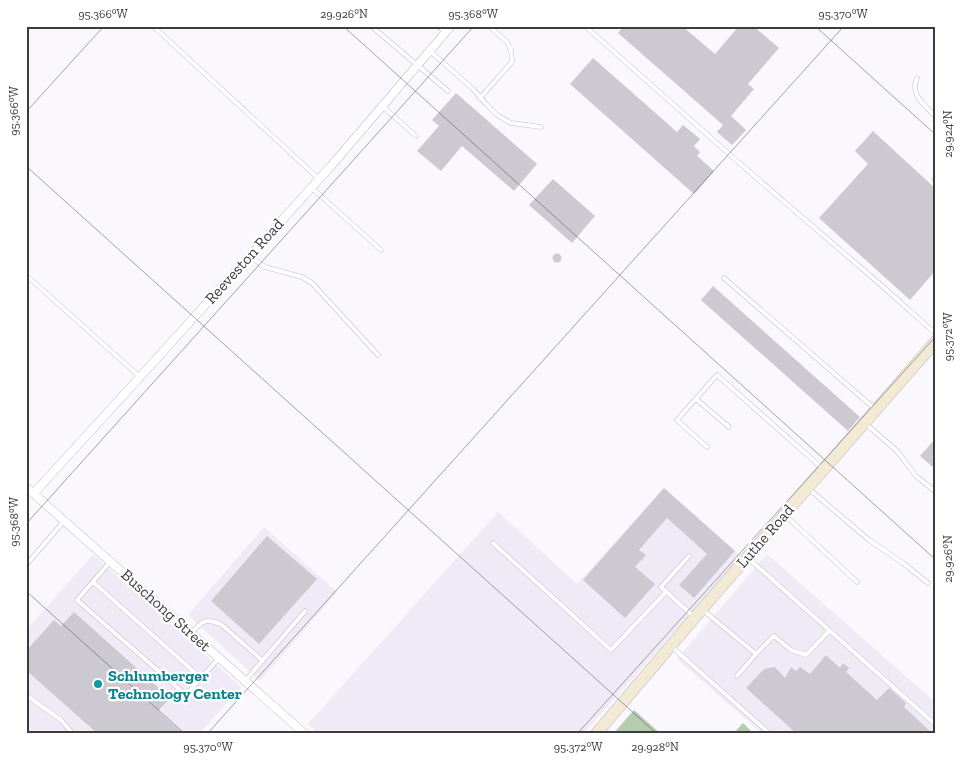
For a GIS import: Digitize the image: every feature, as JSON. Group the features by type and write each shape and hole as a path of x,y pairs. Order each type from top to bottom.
{"street":[{"name":"Reeveston Road","path":"34,493 319,179 451,26"},
{"name":"Luthe Road","path":"596,734 746,557 936,341"},
{"name":"Buschong Street","path":"26,486 305,734"}],"lane":[{"path":"153,26 319,179"},
{"path":"371,26 448,91"},
{"path":"438,26 446,33"},
{"path":"480,98 512,62 511,50 507,42 489,26"},
{"path":"585,26 737,162 936,334"},
{"path":"430,51 463,80 497,115 512,122 541,127"},
{"path":"917,78 914,83 917,96 924,106 936,117"},
{"path":"382,106 416,136"},
{"path":"311,187 381,250"},
{"path":"26,217 26,225"},
{"path":"249,256 265,267 302,277 312,283 378,355"},
{"path":"26,275 140,377"},
{"path":"724,278 875,410"},
{"path":"707,447 677,420 717,375 824,469"},
{"path":"696,398 729,428"},
{"path":"864,423 897,451 916,476 936,492"},
{"path":"808,487 869,540 904,563 928,582"},
{"path":"784,514 857,582"},
{"path":"26,565 64,520"},
{"path":"493,543 611,650 666,592"},
{"path":"689,556 661,587 756,654"},
{"path":"746,557 936,725"},
{"path":"111,562 77,600 186,696 219,658"},
{"path":"93,582 201,678"},
{"path":"245,681 305,611"},
{"path":"192,633 199,623 211,620 222,625 263,660"},
{"path":"737,676 774,636 791,650 806,654 829,630"},
{"path":"670,646 770,734"},
{"path":"26,695 60,720 73,734"}],"shaded area":[{"path":"664,488 741,556 583,734 319,734 308,724 498,512 577,584"},
{"path":"264,527 337,592 260,681 188,615"},
{"path":"767,554 936,703 936,734 763,734 677,659"},
{"path":"93,555 241,687 199,734 26,734 26,630"}],"green space":[{"path":"634,710 661,734 613,734"},
{"path":"743,723 754,734 733,734"}],"building":[{"path":"624,26 682,26 715,54 739,26 753,26 779,48 748,84 754,89 731,116 746,130 732,145 717,132 723,125 618,33"},
{"path":"593,58 677,132 683,125 700,139 694,146 700,152 697,156 714,171 694,194 570,84"},
{"path":"456,93 537,164 514,191 462,146 441,171 417,151 439,126 432,120"},
{"path":"873,131 936,189 936,270 910,300 819,218 868,164 855,151"},
{"path":"553,179 595,216 572,243 529,205"},
{"path":"557,253 562,258 557,263 552,258"},
{"path":"713,286 860,417 848,431 701,300"},
{"path":"936,438 936,470 920,456"},
{"path":"664,488 735,551 694,598 679,585 707,554 667,518 639,550 646,555 635,567 655,584 625,618 583,580"},
{"path":"267,536 317,579 259,644 211,601"},
{"name":"Schlumberger Technology Center","path":"74,612 170,698 158,711 184,734 98,734 26,670 26,651 54,620 61,626"},
{"path":"826,655 840,668 843,663 849,668 846,672 877,700 889,688 906,703 904,707 933,734 797,734 746,688 764,669 775,667 785,678 791,667 796,671 800,667 810,674"}],"place":[{"name":"Schlumberger Technology Center","path":"98,684"}]}
